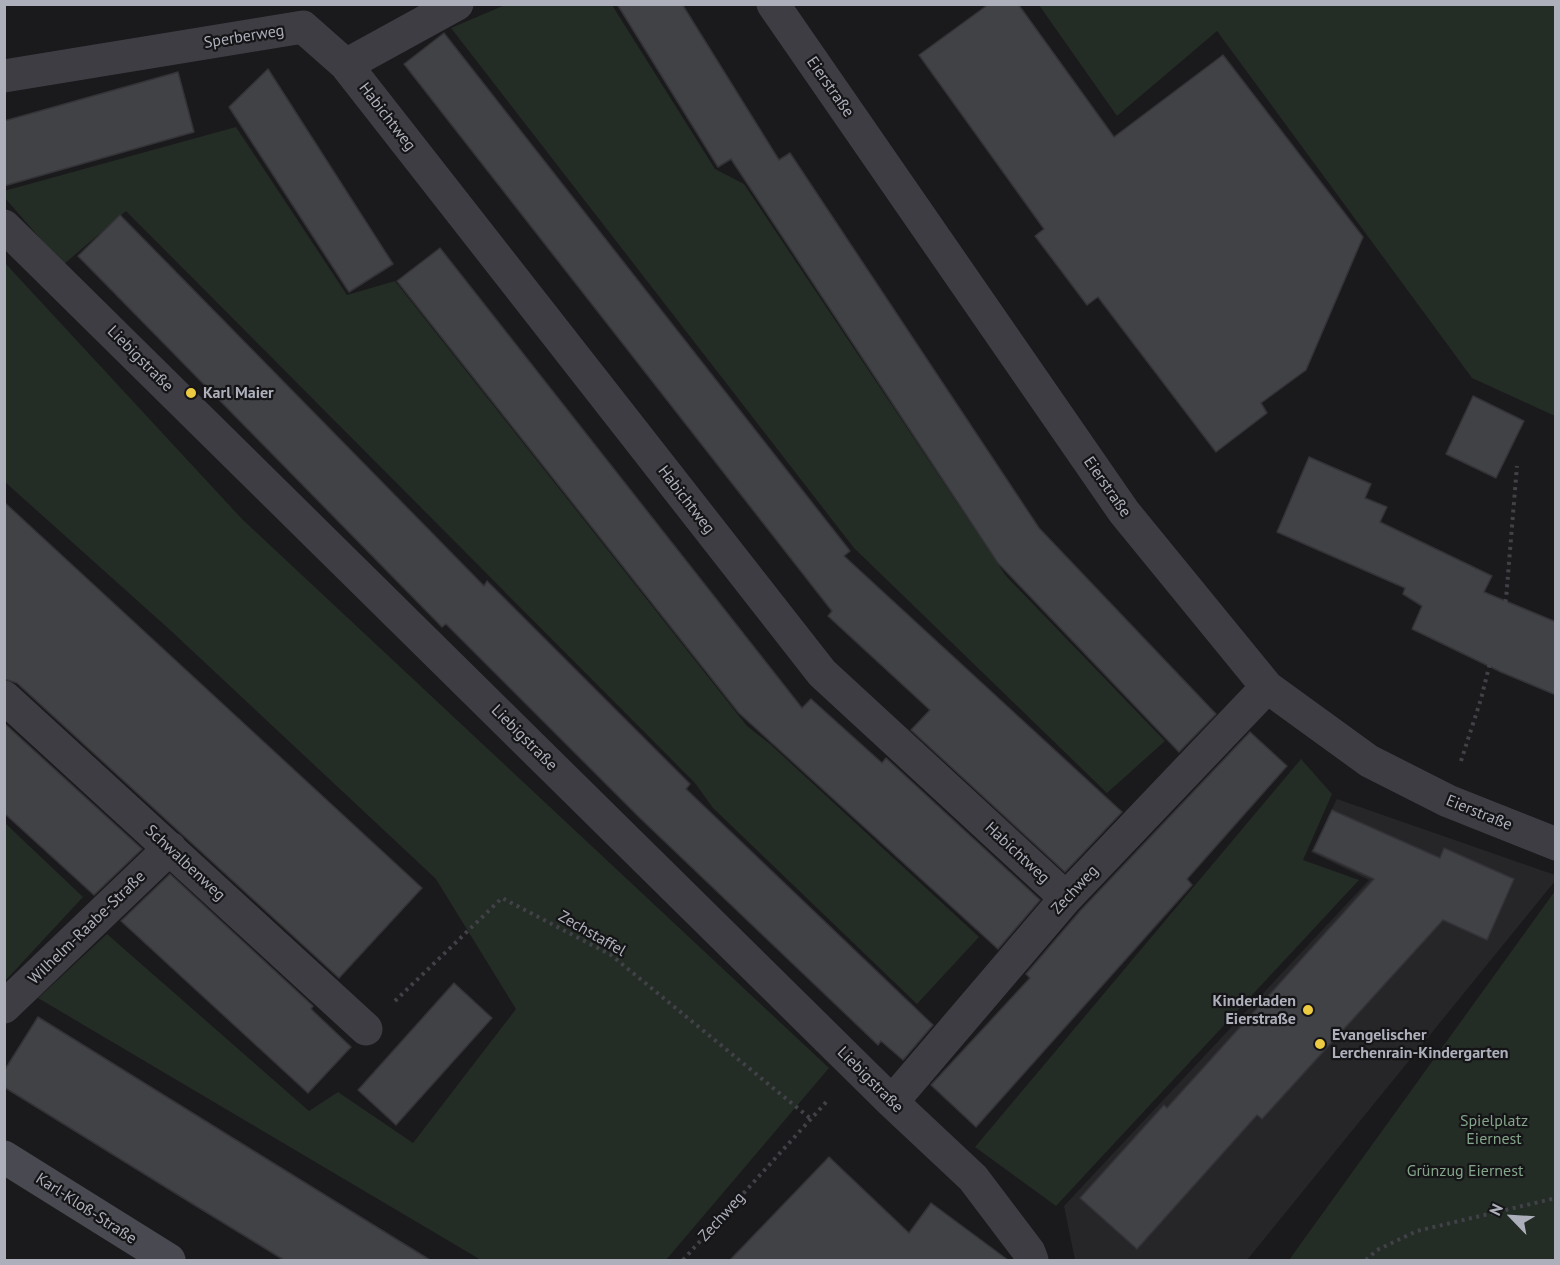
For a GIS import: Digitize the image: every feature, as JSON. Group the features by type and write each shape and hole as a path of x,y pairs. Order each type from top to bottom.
{"main road":[{"name":"Karl-Kloß-Straße","path":"4,1157 169,1260"}],"street":[{"path":"346,64 457,4"},
{"name":"Eierstraße","path":"773,4 1124,512 1267,687 1369,761 1448,801 1556,844"},
{"name":"Sperberweg","path":"4,76 303,27 346,64"},
{"name":"Habichtweg","path":"346,64 822,673 1066,898"},
{"name":"Liebigstraße","path":"4,226 892,1102 973,1178 1029,1252 1032,1260"},
{"name":"Zechweg","path":"892,1102 1066,898 1267,687"},
{"name":"Schwalbenweg","path":"4,697 366,1029"},
{"name":"Wilhelm-Raabe-Straße","path":"4,1007 170,848"}],"path":[{"path":"1448,801 1481,699 1506,599 1517,466"},
{"name":"Zechstaffel","path":"366,1029 502,898 610,956 811,1119"},
{"name":"Zechweg","path":"683,1260 857,1067"},
{"path":"1366,1260 1377,1250 1417,1231 1555,1198 1556,1192"}],"shaded area":[{"name":"Evangelischer Lerchenrain-Kindergarten","path":"1337,799 1555,875 1555,881 1247,1260 1075,1260 1064,1206 1369,880 1311,852"}],"green space":[{"path":"505,5 612,5 715,169 744,184 1006,576 1165,741 1107,793 854,548 451,28"},
{"path":"1039,5 1555,5 1555,416 1472,378 1217,31 1117,116"},
{"path":"236,127 347,295 395,281 747,726 770,744 979,937 917,1004 713,808 695,783 126,211 63,265 5,198 4,191"},
{"path":"5,263 242,519 829,1068 666,1260 481,1260 38,998 107,934 309,1111 338,1092 413,1143 516,1009 436,879 169,629 5,482"},
{"path":"1301,759 1332,794 1303,860 1359,880 1056,1206 975,1147"},
{"path":"5,823 83,897 4,981"},
{"name":"Grünzug Eiernest","path":"1555,891 1555,1260 1289,1260"}],"building":[{"path":"617,4 682,4 779,160 790,153 1039,528 1216,714 1179,752 998,563 731,159 718,167"},
{"path":"989,4 1018,4 1114,137 1223,55 1363,237 1306,370 1261,403 1267,413 1216,452 1098,297 1087,305 1035,236 1044,229 919,55"},
{"path":"444,33 850,551 844,556 1122,812 1065,872 911,730 930,710 828,616 832,611 404,64"},
{"path":"268,69 393,264 349,292 229,107"},
{"path":"178,72 194,132 4,186 4,121"},
{"path":"120,215 484,586 487,581 690,784 686,789 933,1025 903,1060 881,1041 878,1045 640,818 446,624 442,627 78,256"},
{"path":"440,248 802,708 811,699 882,763 886,758 1040,900 998,949 739,713 397,281"},
{"path":"1473,396 1524,421 1496,478 1446,454"},
{"path":"1309,457 1371,484 1365,498 1387,507 1380,522 1492,576 1484,592 1556,622 1556,695 1501,672 1412,629 1422,606 1403,594 1405,588 1277,532"},
{"path":"4,502 422,888 339,978 17,683 4,679"},
{"path":"4,723 142,849 94,895 4,813"},
{"path":"1250,732 1287,766 1187,879 1192,885 976,1127 931,1085 1030,978 1026,974 1080,911"},
{"name":"Kinderladen Eierstraße","path":"1332,810 1440,858 1444,848 1514,879 1487,940 1443,920 1262,1119 1257,1115 1137,1249 1080,1198 1164,1105 1167,1108 1374,879 1313,851"},
{"path":"170,874 313,1006 311,1009 351,1047 308,1093 121,921"},
{"path":"454,983 492,1018 396,1125 358,1090"},
{"path":"38,1017 430,1260 284,1260 4,1087 4,1071"},
{"path":"829,1157 909,1233 931,1203 1008,1260 730,1260"}],"place":[{"name":"Karl Maier","path":"191,393"},
{"name":"Kinderladen Eierstraße","path":"1308,1010"},
{"name":"Evangelischer Lerchenrain-Kindergarten","path":"1320,1044"}],"park label":[{"name":"Spielplatz Eiernest","path":"1494,1130"}]}
